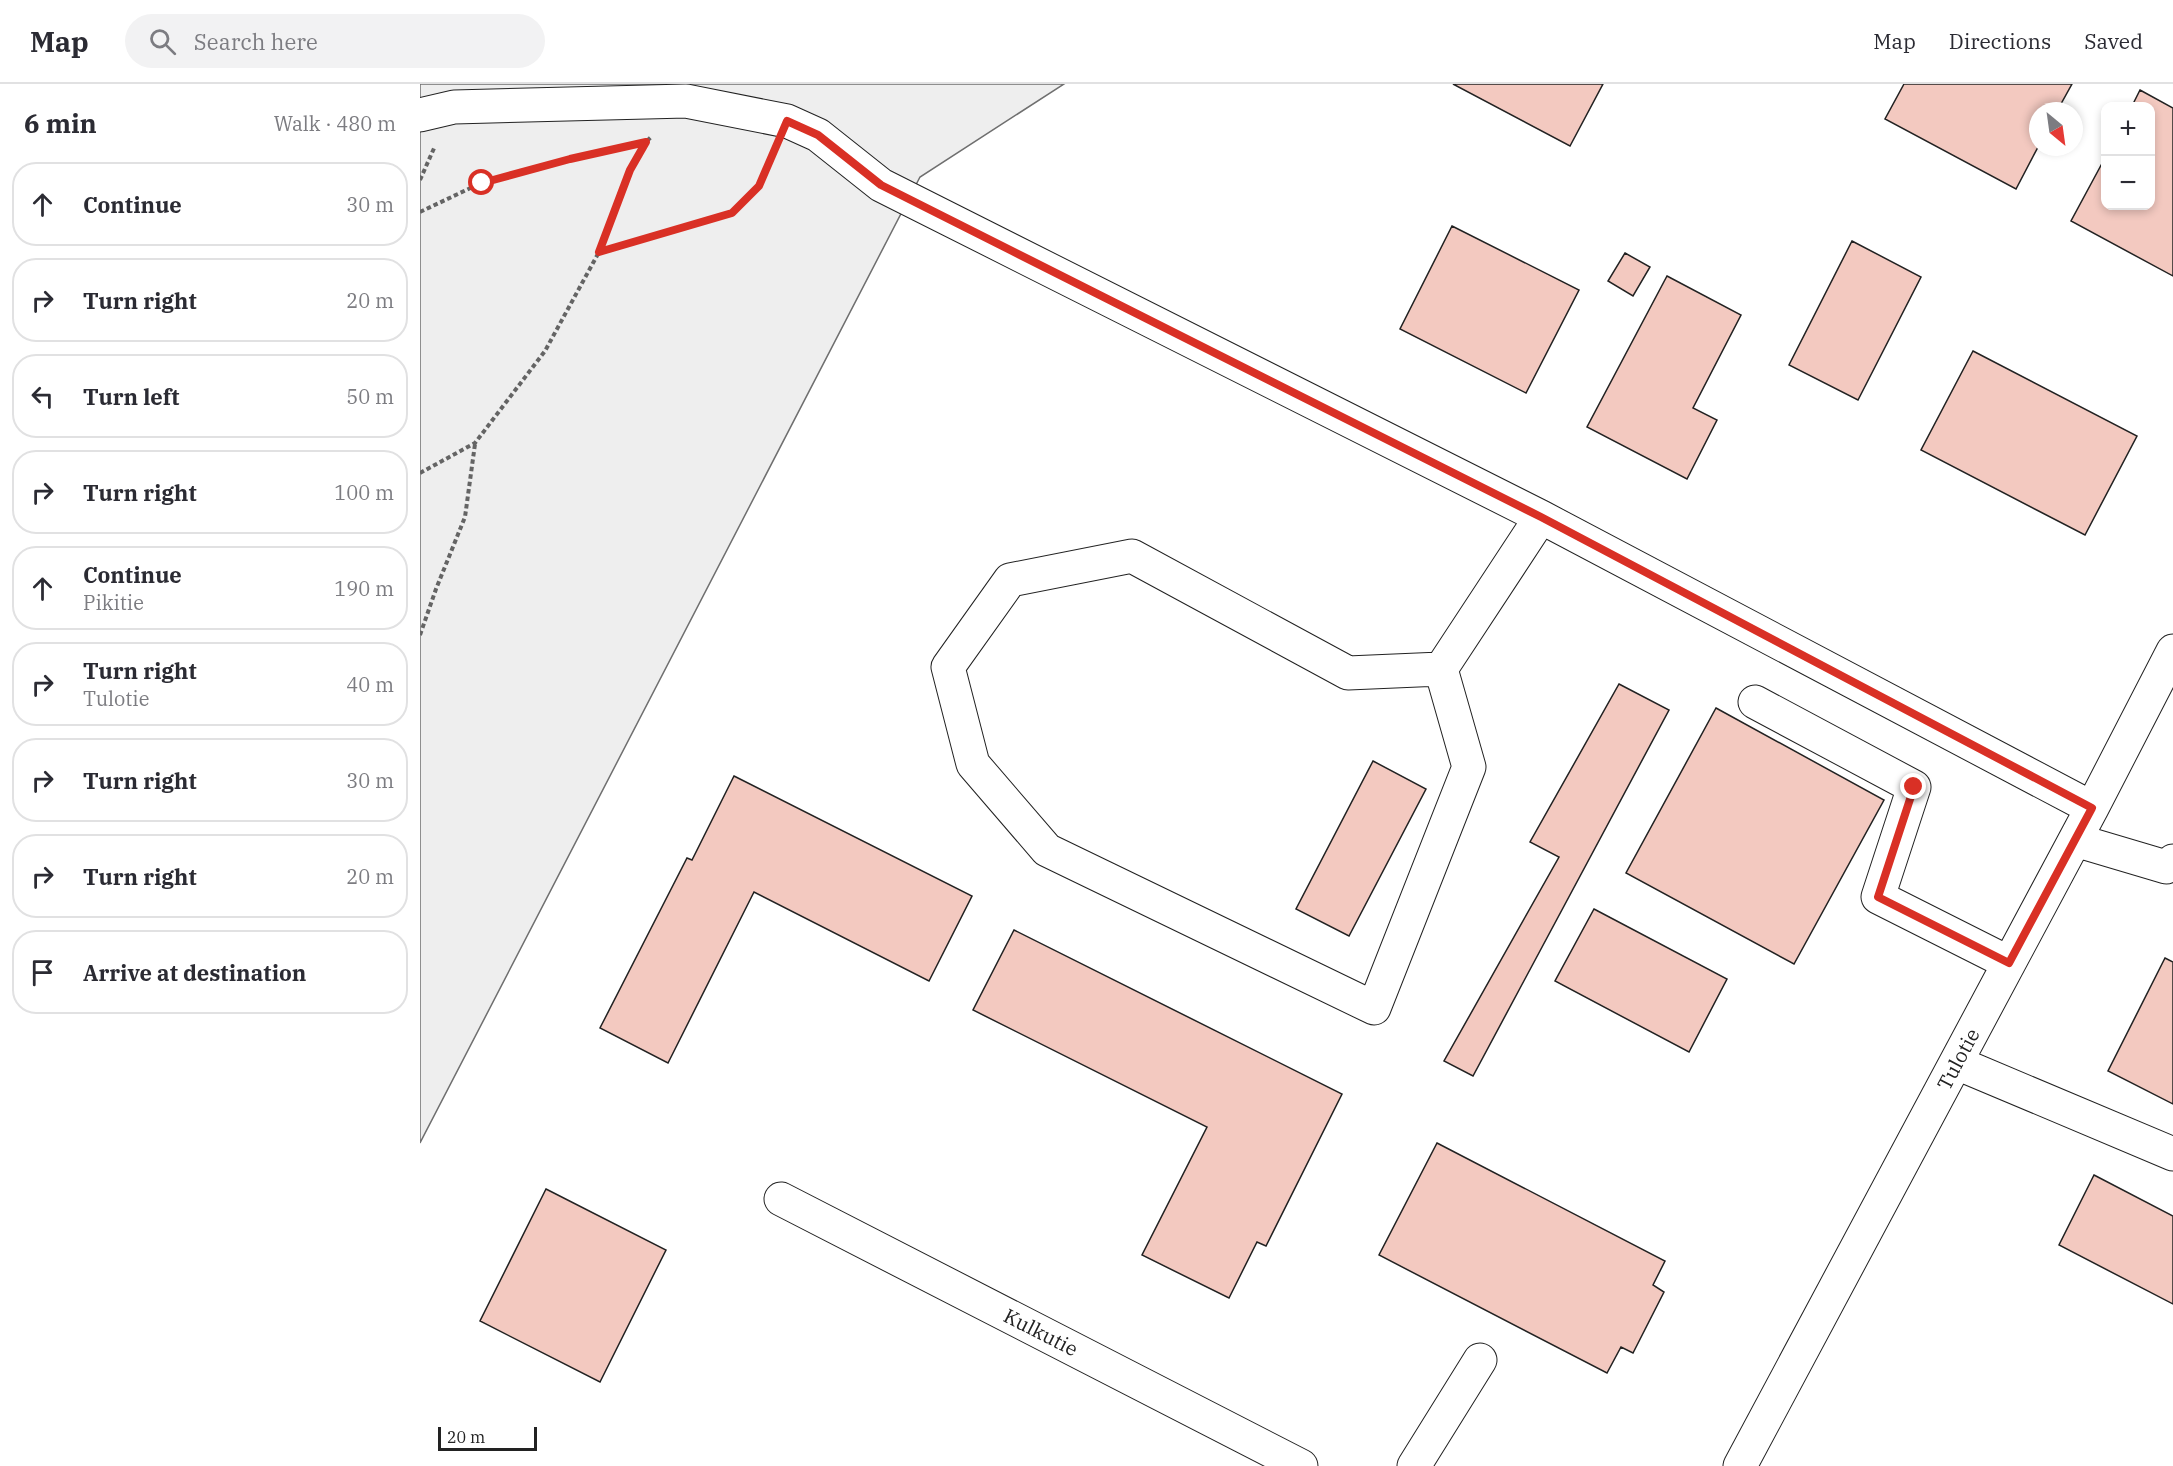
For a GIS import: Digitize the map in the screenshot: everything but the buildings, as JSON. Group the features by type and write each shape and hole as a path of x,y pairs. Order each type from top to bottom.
{"street":[{"path":"420,115 454,107 686,101 787,121 818,135 881,185 1541,517 2092,808"},
{"path":"1441,669 1348,673 1132,556 1010,580 948,667 973,764 1047,850 1374,1008 1469,767 1441,669 1541,517"},
{"name":"Tulotie","path":"1740,1466 1957,1063 2173,651"},
{"path":"1755,702 1914,787 1878,897 2009,963"},
{"path":"2075,840 2166,867 2173,861"},
{"path":"1957,1063 2173,1154"},
{"name":"Kulkutie","path":"780,1199 1301,1466"},
{"path":"1414,1466 1480,1360"}],"path":[{"path":"420,473 476,443 544,351 599,252 630,170 646,142 686,101"},
{"path":"599,252 732,213 759,186 787,121"},
{"path":"420,212 482,183 570,159 646,142"},
{"path":"420,635 465,517 476,443"}],"shaded area":[{"path":"420,84 1064,84 920,177 420,1143"}],"route":[{"path":"482,183 570,159 646,142 630,170 599,252 732,213 759,186 787,121 818,135 881,185 1541,517 2092,808 2009,963 1878,897 1914,787"}]}
